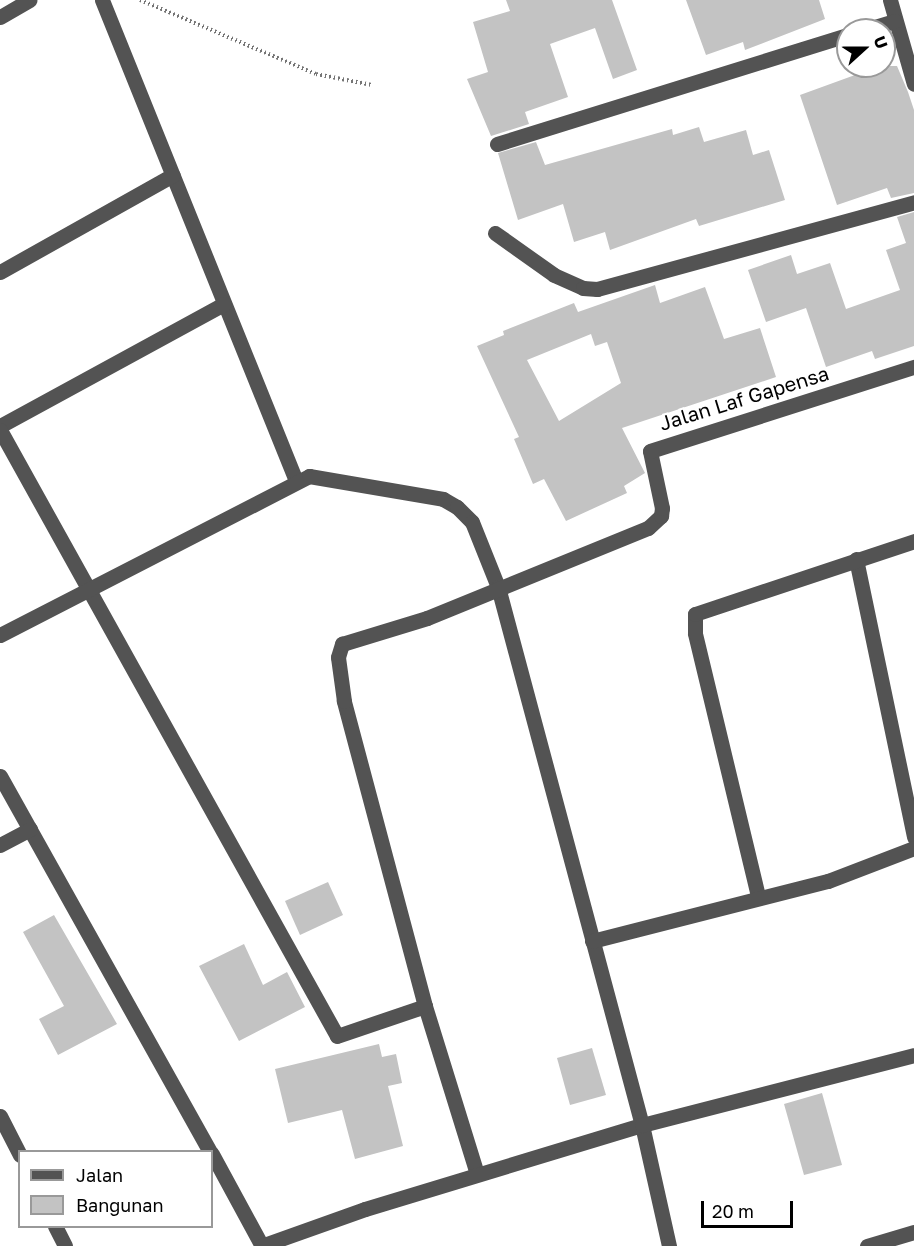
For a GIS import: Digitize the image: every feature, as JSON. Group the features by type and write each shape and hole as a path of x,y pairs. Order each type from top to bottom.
{"street":[{"path":"0,17 30,0"},
{"path":"102,0 296,481"},
{"path":"890,0 894,18"},
{"path":"896,24 914,84"},
{"path":"497,144 836,39"},
{"path":"0,272 173,175"},
{"path":"495,233 554,275 583,288 597,289 914,202"},
{"path":"224,304 0,428 337,1036 425,1006"},
{"name":"Jalan Laf Gapensa","path":"498,587 657,521 662,508 650,451 914,367"},
{"path":"0,635 89,587 309,476 345,480 443,499 472,522 498,587 642,1125 669,1246"},
{"path":"758,896 695,633 695,614 914,541"},
{"path":"856,559 914,837"},
{"path":"477,1174 425,1006 344,701 338,657 342,644 427,618 498,587"},
{"path":"0,776 209,1150"},
{"path":"0,845 30,829"},
{"path":"592,941 758,896 828,881 914,848"},
{"path":"213,1157 262,1246 477,1174 642,1125 914,1055"},
{"path":"0,1116 18,1151"},
{"path":"56,1228 65,1246"},
{"path":"868,1246 914,1232"}],"path":[{"path":"140,0 316,74 372,85"}],"building":[{"path":"506,0 612,0 637,70 613,79 595,28 550,44 568,97 525,112 529,124 491,136 467,79 488,72 473,22 510,11"},
{"path":"686,0 819,0 825,19 745,50 743,42 706,55"},
{"path":"897,66 914,110 914,193 891,198 887,188 837,205 800,95 847,78 896,78"},
{"path":"699,127 704,142 746,130 753,155 769,150 785,200 699,226 696,219 610,250 605,232 574,242 563,204 518,220 498,153 536,142 545,165 672,129 673,135"},
{"path":"914,212 914,346 875,359 872,351 826,367 806,308 766,322 748,270 791,255 797,274 830,263 846,309 900,290 886,250 906,243 897,217"},
{"path":"655,285 660,303 705,287 724,339 760,328 776,377 622,428 645,473 624,486 627,493 566,521 544,479 533,484 514,439 519,437 477,346 504,335 503,331 574,303 578,312","holes":["591,334 595,346 607,342 621,383 559,421 527,360"]},
{"path":"328,882 343,915 300,935 285,901"},
{"path":"54,915 117,1024 58,1055 39,1019 64,1006 23,932"},
{"path":"244,944 263,985 287,972 305,1007 239,1041 199,966"},
{"path":"379,1044 382,1057 396,1054 402,1083 388,1086 403,1146 355,1159 342,1110 288,1123 275,1069"},
{"path":"592,1048 606,1095 570,1105 557,1058"},
{"path":"822,1093 842,1165 804,1175 784,1104"}]}
